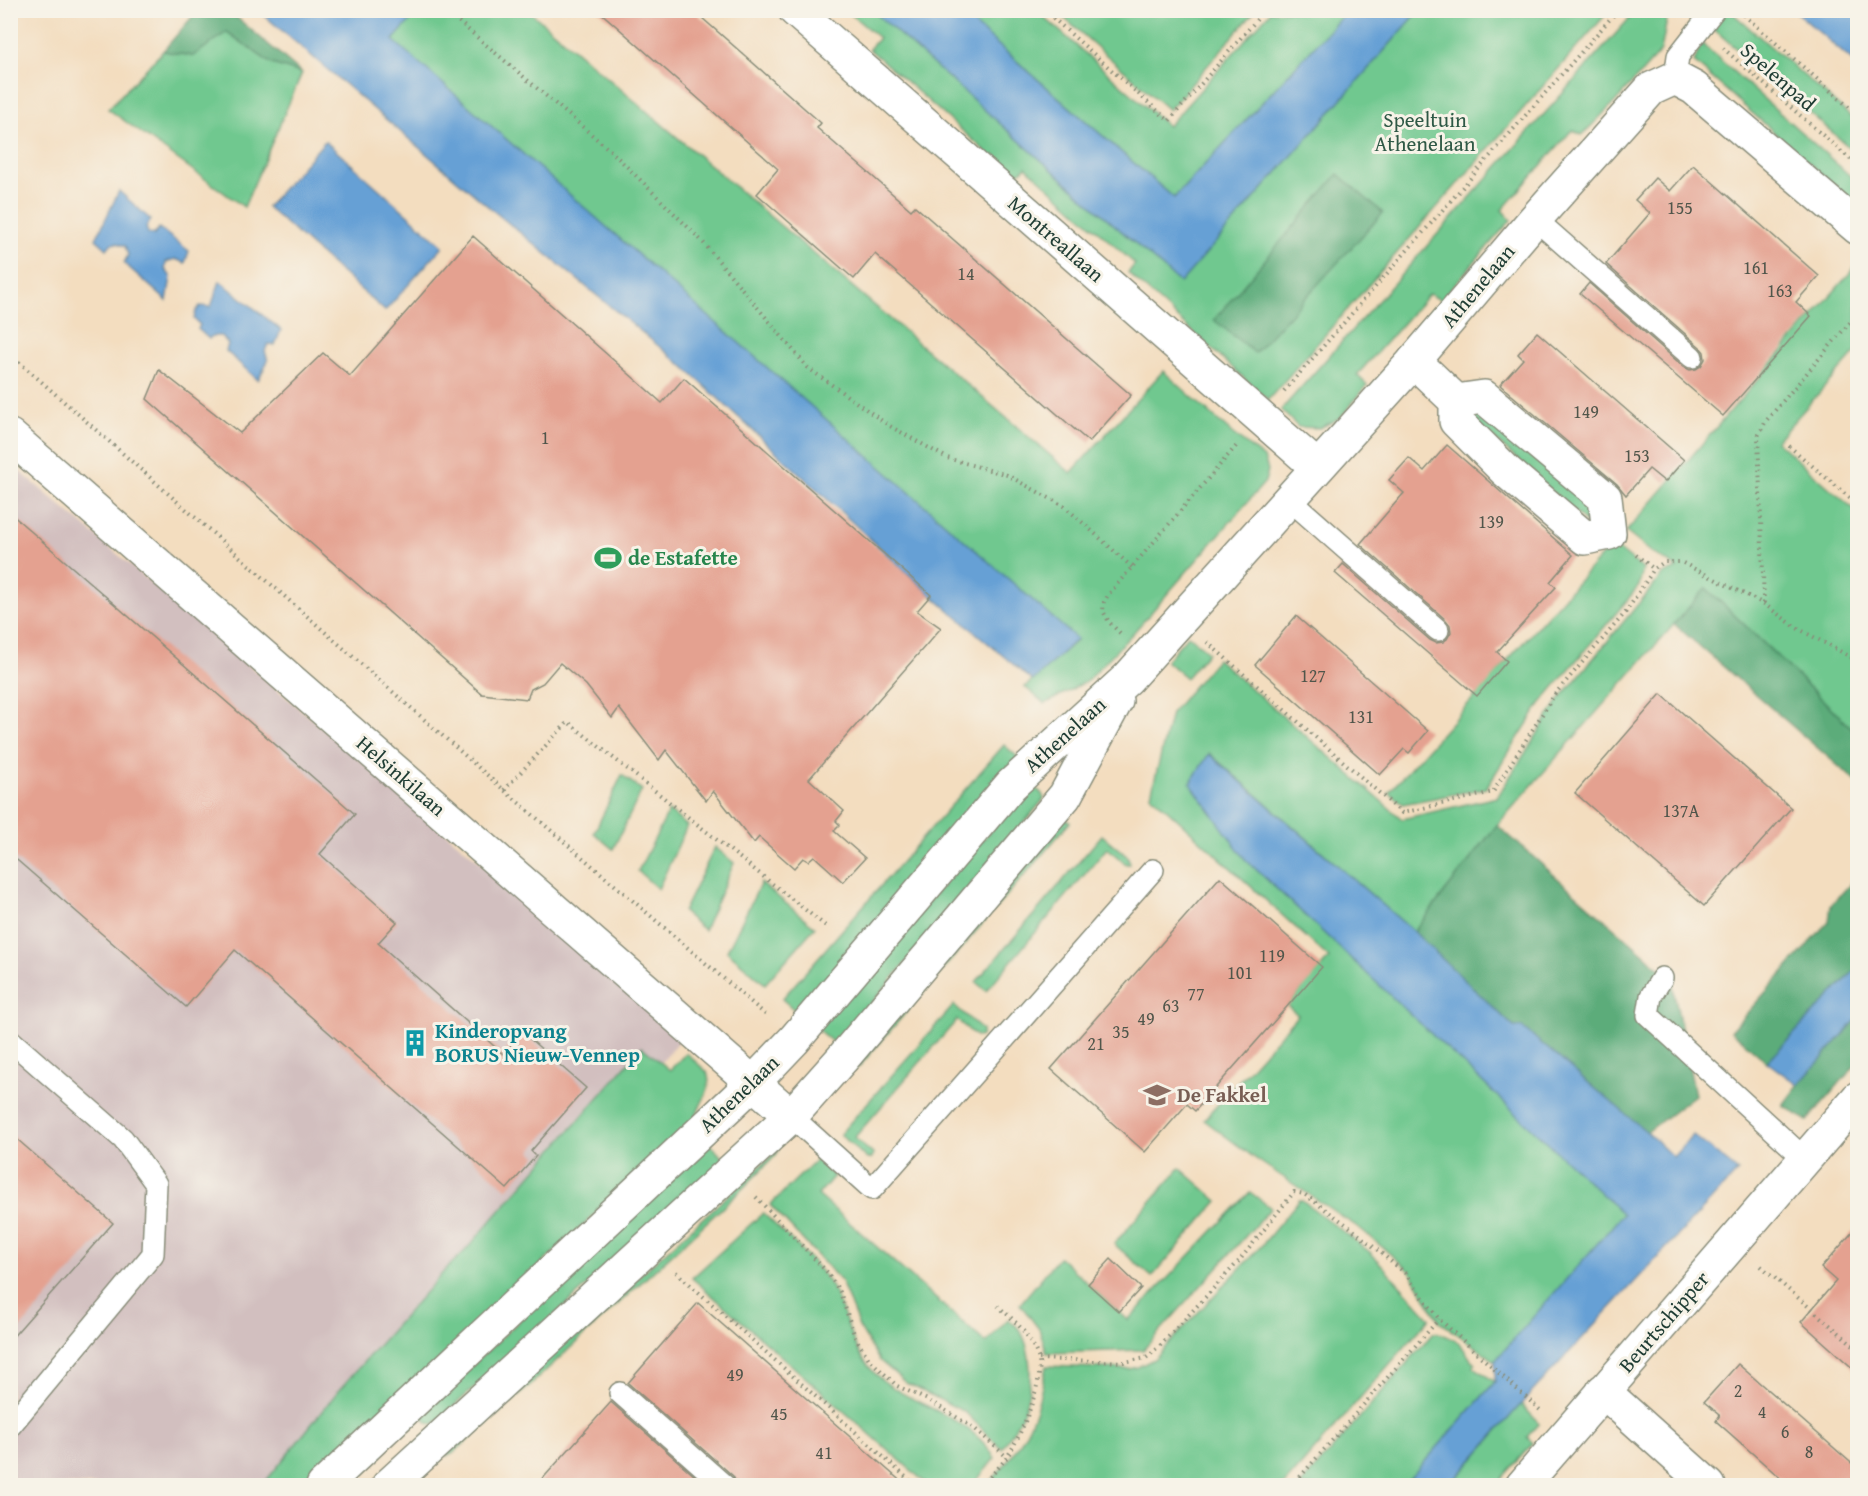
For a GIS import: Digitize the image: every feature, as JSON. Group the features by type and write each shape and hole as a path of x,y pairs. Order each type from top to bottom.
{"street":[{"name":"Montreallaan","path":"795,10 1317,467"},
{"name":"Athenelaan","path":"323,1485 753,1083 794,1040 1011,785 1128,678 1414,361 1535,219 1651,89 1675,78"},
{"path":"1675,78 1694,88 1857,228"},
{"path":"1414,361 1456,401 1456,421 1506,471 1585,538 1609,533 1605,498 1484,397 1456,401"},
{"name":"Helsinkilaan","path":"10,436 791,1116"},
{"name":"Athenelaan","path":"404,1480 791,1116 1065,796 1128,678"},
{"name":"Beurtschipper","path":"1522,1485 1857,1098"},
{"path":"1603,1391 1709,1485"},
{"path":"369,1441 404,1480"}],"lane":[{"path":"1675,78 1678,56 1714,10"},
{"path":"1535,219 1692,357"},
{"path":"1289,499 1438,630"},
{"path":"791,1116 872,1189 1153,870"},
{"path":"1662,978 1651,996 1648,1015 1805,1159"},
{"path":"10,1040 123,1139 156,1184 153,1254 10,1426"},
{"path":"620,1393 725,1485"}],"path":[{"path":"1044,10 1169,121 1265,10"},
{"path":"446,11 611,151 702,241 808,368 888,425 947,458 1007,475 1064,506 1132,567 1618,10"},
{"path":"1739,10 1857,115"},
{"name":"Spelenpad","path":"1700,28 1857,166"},
{"path":"1764,604 1758,436 1766,422 1857,313"},
{"path":"10,354 504,790 794,1040"},
{"path":"1789,446 1857,505"},
{"path":"1218,652 1402,813 1493,792 1555,694 1626,612 1654,569 1665,562 1681,562 1764,604 1797,628 1857,661"},
{"path":"504,790 568,722 827,927"},
{"path":"750,1192 828,1273 840,1292 855,1337 869,1359 897,1386 930,1401 974,1428 1007,1457"},
{"path":"1039,1359 1124,1362 1146,1358 1239,1261 1294,1192 1304,1194 1332,1214 1405,1273 1439,1319 1541,1411"},
{"path":"1733,1242 1857,1349"},
{"path":"671,1268 916,1485"},
{"path":"982,1485 1007,1457 1031,1410 1039,1359 1023,1329 998,1306"},
{"path":"1292,1485 1439,1319"}],"shaded area":[{"path":"10,463 684,1035 370,1410 298,1485 11,1485"}],"green space":[{"path":"198,10 229,11 302,73 272,64 227,32 193,56 163,51"},
{"path":"358,11 529,11 1071,473 1163,371 1233,434 1264,458 1268,470 1265,482 1134,632 1087,681 1045,704 1025,687 1077,640"},
{"name":"Speeltuin Athenelaan","path":"847,11 873,11 1180,283 1419,11 1609,11 1268,400 1128,273 1135,264 1026,167 1015,177 869,49 879,38"},
{"path":"959,11 1037,11 1168,126 1271,11 1347,11 1174,198"},
{"path":"1056,11 1255,11 1169,110"},
{"path":"1636,11 1663,11 1668,14 1661,51 1582,135 1572,130 1502,210 1511,220 1441,300 1429,294 1357,375 1367,385 1340,418 1320,428 1298,427 1281,410"},
{"path":"1693,11 1730,11 1857,122 1857,154"},
{"path":"227,32 272,64 302,73 244,207 108,109 163,51 193,56"},
{"path":"1698,40 1857,182 1857,205 1694,62 1700,47 1696,43"},
{"path":"1338,174 1383,213 1255,353 1214,320"},
{"path":"1855,267 1857,269 1857,351 1776,441 1857,512 1857,733 1706,588 1497,825 1414,932 1210,754 1245,859 1624,1214 1495,1361 1439,1321 1410,1271 1362,1230 1256,1159 1204,1120 1298,1015 1287,1006 1329,958 1151,795 1171,713 1217,659 1402,819 1497,797 1559,700 1663,574 1677,568 1651,552 1626,532"},
{"path":"1474,407 1591,499 1591,527 1468,415"},
{"path":"1612,544 1643,569 1639,586 1540,704 1486,788 1403,804 1389,792"},
{"path":"1706,588 1857,733 1857,782 1674,624"},
{"path":"1188,635 1208,652 1186,678 1166,661"},
{"path":"1004,745 1019,758 799,1014 782,999"},
{"path":"622,775 642,790 613,849 594,833"},
{"path":"1029,787 1039,791 1044,799 836,1045 817,1029"},
{"path":"669,811 687,826 658,889 638,871"},
{"path":"1062,816 1070,822 858,1068 852,1063"},
{"path":"1497,825 1671,978 1695,1095 1647,1132 1522,1027 1514,1027 1414,932"},
{"path":"1102,835 1128,857 1130,864 1126,864 1107,848 986,991 976,982"},
{"path":"715,847 734,863 704,930 683,912"},
{"path":"1853,881 1857,881 1857,968 1767,1062 1731,1031 1829,921 1831,905"},
{"path":"761,883 815,927 765,984 727,951"},
{"path":"954,1005 982,1030 982,1035 976,1036 957,1020 854,1138 873,1154 872,1158 867,1159 840,1134"},
{"path":"1857,1019 1857,1063 1807,1121 1783,1105"},
{"path":"642,1047 670,1070 686,1053 707,1072 709,1085 696,1119 306,1485 262,1486 339,1390 447,1268 465,1251"},
{"path":"707,1140 725,1161 434,1424 425,1420 421,1415"},
{"path":"778,1150 777,1154 735,1196 515,1399 447,1456 447,1450"},
{"path":"816,1160 834,1176 818,1195 986,1343 1008,1319 1018,1328 1029,1356 1029,1388 1023,1413 1002,1449 965,1412 906,1383 879,1360 859,1327 841,1281 770,1205"},
{"path":"1180,1168 1218,1201 1152,1277 1114,1244"},
{"path":"1250,1192 1271,1208 1143,1350 1047,1353 1039,1329 1020,1304 1059,1257 1128,1320"},
{"path":"1299,1200 1371,1253 1430,1318 1284,1485 988,1485 1014,1452 1030,1425 1038,1403 1046,1366 1129,1369 1154,1359 1263,1244"},
{"path":"763,1213 809,1257 825,1277 837,1298 856,1346 870,1368 894,1388 957,1422 984,1443 995,1458 973,1485 928,1485 692,1278"},
{"path":"1433,1333 1445,1335 1457,1342 1475,1363 1473,1366 1495,1382 1404,1485 1300,1486"},
{"path":"1521,1404 1539,1423 1527,1437 1533,1443 1496,1485 1450,1486"}],"water":[{"path":"259,11 419,11 393,40 1077,639 1033,681 931,595 683,366 484,203"},
{"path":"873,11 959,11 1174,198 1347,11 1419,11 1180,283"},
{"path":"1795,11 1857,11 1857,65"},
{"path":"325,141 443,246 385,311 267,207"},
{"path":"119,191 151,220 146,227 148,233 154,235 159,228 189,251 185,263 175,259 166,262 165,269 171,277 167,301 124,263 128,255 125,246 117,243 111,244 107,249 96,239"},
{"path":"220,281 281,330 275,345 268,344 265,351 268,361 258,380 226,351 228,344 222,336 212,336 209,339 198,329 200,325 194,319 200,306 211,307"},
{"path":"1209,754 1414,932 1514,1027 1522,1027 1647,1132 1673,1157 1693,1135 1738,1171 1521,1404 1450,1485 1404,1485 1495,1382 1495,1361 1623,1214 1245,859 1190,783"},
{"path":"1857,968 1857,1019 1798,1085 1767,1062"}],"building":[{"path":"598,10 693,10 821,123 817,128 911,210 915,206 1131,395 1089,442 875,254 854,279 757,194 778,169"},
{"path":"1693,165 1819,276 1796,302 1811,316 1723,416 1580,294 1589,283 1684,367 1690,370 1701,366 1705,359 1700,347 1606,264 1650,213 1635,200 1655,178 1670,191"},
{"name":"de Estafette","path":"473,236 662,403 684,378 931,595 917,611 941,628 809,779 844,811 836,821 840,825 834,831 865,858 843,882 814,856 808,861 803,858 794,868 759,837 754,843 713,791 706,801 666,750 659,760 619,708 612,718 586,685 560,663 543,683 531,689 527,699 482,694 147,399 159,370 240,433 323,353 350,376"},
{"path":"1537,332 1684,460 1665,482 1649,469 1626,495 1617,484 1500,385 1523,359 1518,354"},
{"path":"1447,445 1573,555 1550,582 1556,587 1497,652 1507,661 1477,696 1335,573 1343,564 1430,640 1436,643 1447,639 1451,632 1446,620 1360,544 1404,493 1389,480 1409,458 1424,471"},
{"path":"10,513 355,814 320,854 397,922 378,943 503,1054 522,1032 586,1088 531,1151 536,1156 507,1189 235,950 186,1007 10,854"},
{"path":"1296,616 1428,731 1409,753 1404,749 1380,775 1255,665"},
{"path":"1661,694 1791,808 1704,906 1575,793"},
{"path":"1220,877 1322,967 1195,1111 1187,1104 1145,1152 1051,1069"},
{"path":"10,1133 113,1223 10,1340"},
{"path":"1857,1227 1857,1372 1801,1322 1836,1281 1821,1268"},
{"path":"1111,1259 1141,1288 1119,1312 1088,1284"},
{"path":"698,1303 905,1485 737,1485 733,1476 628,1383"},
{"path":"1738,1364 1857,1468 1857,1485 1788,1485 1716,1421 1720,1415 1704,1402"},
{"path":"612,1403 705,1485 537,1485"}],"place":[{"name":"de Estafette","path":"608,558"},
{"name":"Kinderopvang BORUS Nieuw-Vennep","path":"415,1043"},
{"name":"De Fakkel","path":"1157,1095"}]}
